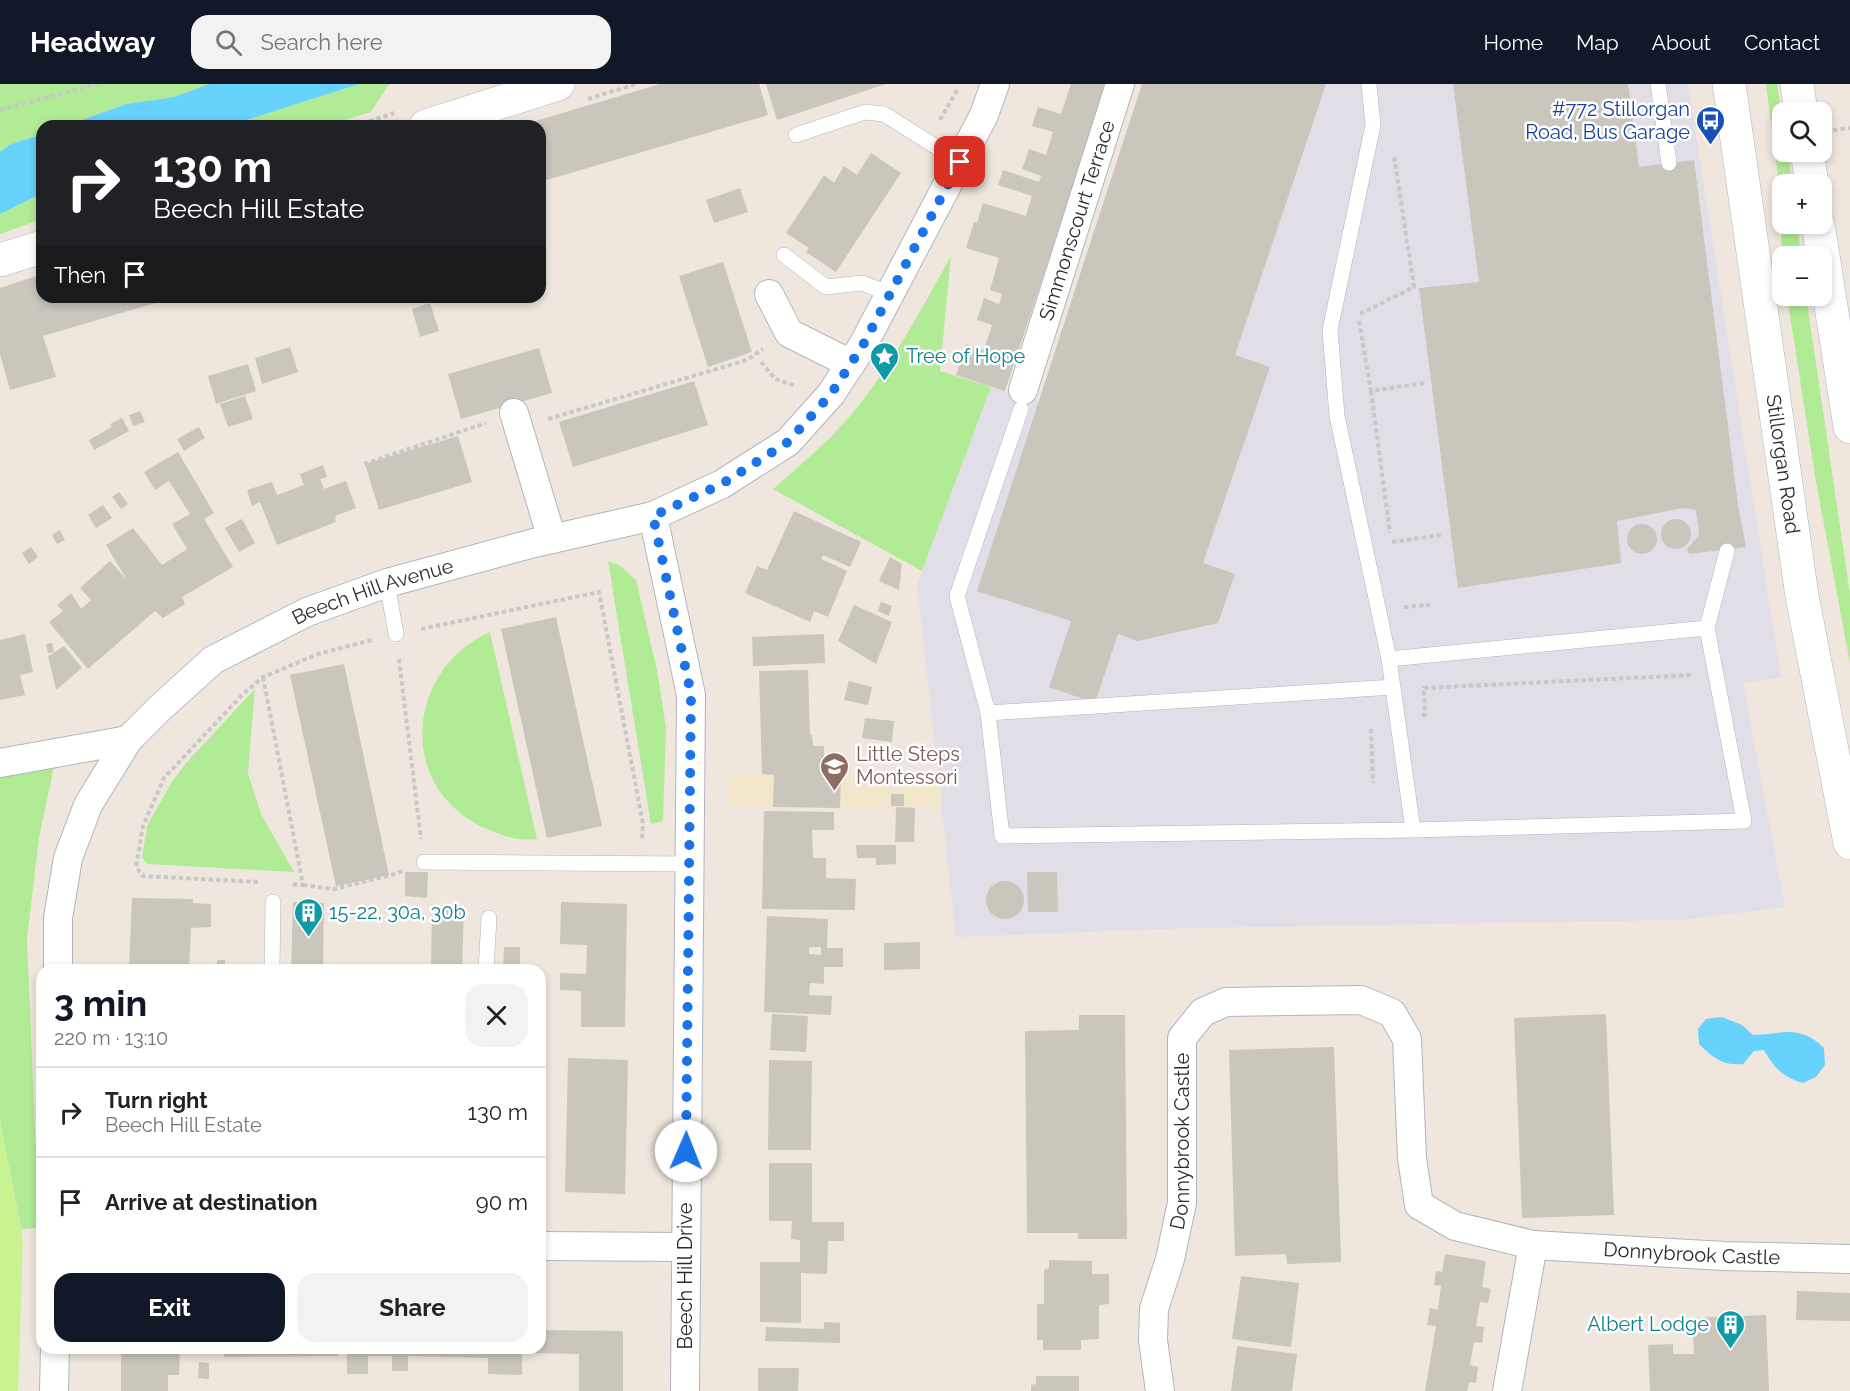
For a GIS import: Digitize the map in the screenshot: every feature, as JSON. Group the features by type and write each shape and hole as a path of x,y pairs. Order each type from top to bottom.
{"main road":[{"path":"445,120 558,84"},
{"name":"Stillorgan Road","path":"1729,84 1802,596 1850,843"},
{"path":"1797,84 1800,102"},
{"path":"1820,234 1850,427"},
{"path":"0,260 36,248"}],"street":[{"name":"Beech Hill Avenue","path":"58,964 58,918 68,858 88,805 128,740 213,660 307,612 387,583 552,539 653,516 722,484 788,442 831,394 851,364 960,162 984,115 995,84"},
{"name":"Simmonscourt Terrace","path":"1022,400 1120,84"},
{"path":"769,294 789,333 851,364"},
{"path":"514,413 552,539"},
{"name":"Beech Hill Drive","path":"653,516 691,694 685,1391"},
{"path":"0,763 128,740"},
{"name":"Donnybrook Castle","path":"1160,1391 1153,1340 1154,1309 1170,1259 1182,1203 1182,1038 1203,1012 1226,1002 1361,1000 1392,1013 1407,1039 1412,1158 1419,1204 1455,1226 1533,1245 1724,1256 1850,1258"},
{"path":"1507,1391 1533,1245"},
{"path":"546,1246 685,1247"},
{"path":"54,1391 55,1354"}],"lane":[{"path":"1369,84 1373,125 1330,330 1337,416 1389,659 1413,830"},
{"path":"1658,84 1668,164"},
{"path":"796,135 865,112 884,114 960,162"},
{"path":"784,255 826,287 862,283 890,294"},
{"path":"1022,400 957,596 988,713 1002,837 1413,830 1744,820 1707,628 1727,550"},
{"path":"387,583 396,634"},
{"path":"1389,659 1707,628"},
{"path":"988,713 1393,687"},
{"path":"424,862 689,864"},
{"path":"272,964 273,902"},
{"path":"486,964 489,918"}],"path":[{"path":"0,110 99,84"},
{"path":"928,141 960,84"},
{"path":"1832,136 1850,128"},
{"path":"1393,149 1414,287 1358,315 1371,391 1393,553"},
{"path":"364,464 543,404 548,419 747,360 789,333"},
{"path":"761,362 775,379 797,386"},
{"path":"1371,391 1424,383"},
{"path":"1392,542 1443,535"},
{"path":"268,883 142,876 136,867 143,826 164,778 242,694 264,677 318,654 396,634 600,592 643,824 640,864"},
{"path":"1399,607 1430,605"},
{"path":"280,884 334,889 391,875 424,862 396,634"},
{"path":"1374,783 1370,716 1425,715 1424,688 1716,674"},
{"path":"264,677 303,885"}],"shaded area":[{"path":"1142,84 1688,84 1781,677 1743,683 1785,907 1681,920 1192,928 956,937 917,585 991,387 1039,401"},
{"name":"Little Steps Montessori","path":"729,774 939,777 942,806 840,808 729,805"}],"green space":[{"path":"0,84 209,84 174,97 126,104 82,120 36,120 36,136 9,145 0,152"},
{"path":"359,84 389,84 371,112 345,120 247,120"},
{"path":"1766,84 1777,84 1780,102 1772,102 1772,130"},
{"path":"1776,162 1789,162 1791,174 1778,174"},
{"path":"36,196 36,221 0,234 0,214"},
{"path":"1781,234 1798,234 1800,246 1782,246"},
{"path":"951,256 940,371 991,387 922,571 773,489 829,439 859,405 897,351"},
{"path":"1789,306 1807,306 1850,594 1850,663 1815,476"},
{"path":"608,561 619,565 636,580 657,670 666,728 663,821 651,824"},
{"path":"490,632 537,839 519,839 503,835 461,814 440,791 427,763 422,733 427,703 440,675 461,651"},
{"path":"255,689 248,773 261,814 294,872 148,864 142,858 147,826 170,785 186,763"},
{"path":"55,761 39,838 27,938 36,1156 36,1228 21,1229 0,1121 0,772"},
{"path":"0,1121 23,1241 18,1391 0,1391"}],"water":[{"path":"209,84 359,84 247,120 82,120 126,104 174,97"},
{"path":"36,136 36,196 0,214 0,152 9,145"},
{"path":"1722,1017 1742,1025 1753,1035 1790,1032 1807,1036 1824,1048 1825,1065 1816,1077 1803,1083 1780,1071 1764,1050 1754,1051 1743,1064 1730,1064 1719,1060 1699,1044 1698,1029 1706,1019"}],"building":[{"path":"660,84 759,84 768,115 546,180 546,120 539,120"},
{"path":"766,84 886,84 777,120"},
{"path":"1071,84 1107,84 1005,391 956,375 966,344 984,350 992,325 977,320 984,298 999,304 1002,294 990,290 999,258 966,248 983,203 1026,216 1032,196 998,185 1003,170 1039,182 1041,176 1022,169 1029,149 1046,155 1053,132 1032,126 1038,107 1061,114"},
{"path":"1142,84 1326,84 1235,355 1270,367 1203,563 1235,574 1218,623 1137,641 1118,634 1095,703 1049,687 1071,621 977,591"},
{"path":"1453,84 1628,84 1639,167 1694,160 1738,505 1746,547 1689,554 1687,549 1699,535 1696,510 1683,508 1617,521 1621,563 1458,588 1419,288 1479,282"},
{"path":"871,153 901,173 836,272 806,252 809,248 786,233 824,175 834,183 844,166 857,175"},
{"path":"740,188 748,212 714,223 706,200"},
{"path":"723,262 752,352 708,367 679,276"},
{"path":"36,276 36,303 155,303 43,336 56,377 10,390 0,354 0,288"},
{"path":"430,303 439,331 420,337 412,309"},
{"path":"290,347 298,372 262,384 255,358"},
{"path":"539,348 552,393 461,419 448,374"},
{"path":"248,364 256,391 216,404 208,376"},
{"path":"694,381 708,425 573,467 559,422"},
{"path":"245,396 253,419 228,427 220,404"},
{"path":"140,411 145,422 133,426 129,415"},
{"path":"122,418 129,431 94,450 89,440 112,427 110,424"},
{"path":"199,427 205,438 184,451 177,439"},
{"path":"458,436 472,482 379,510 365,464"},
{"path":"178,452 214,513 204,519 233,567 182,597 185,604 163,618 155,611 88,669 49,622 63,611 57,605 71,593 81,609 91,600 80,588 110,561 127,580 106,545 133,528 162,565 187,549 172,524 190,514 169,481 155,490 144,472"},
{"path":"323,465 327,477 320,479 324,489 346,481 356,508 335,516 336,522 277,545 260,502 252,506 247,490 272,482 277,495 304,485 300,474"},
{"path":"119,492 128,504 121,509 112,497"},
{"path":"103,505 112,518 96,528 88,515"},
{"path":"794,511 861,542 850,567 823,555 821,559 847,571 828,617 814,611 810,622 745,593 757,566 767,570"},
{"path":"242,519 255,543 239,552 225,528"},
{"path":"1676,519 1687,523 1691,534 1687,545 1676,549 1665,545 1661,534 1665,523"},
{"path":"1642,524 1653,528 1657,539 1653,550 1642,554 1631,550 1627,539 1631,528"},
{"path":"60,530 65,540 57,544 52,535"},
{"path":"31,547 38,557 29,564 22,553"},
{"path":"890,557 902,564 899,590 879,581"},
{"path":"881,602 892,606 889,616 878,611"},
{"path":"854,605 892,622 876,664 838,641"},
{"path":"556,617 602,826 547,838 501,629"},
{"path":"25,634 33,672 20,675 25,695 0,700 0,640"},
{"path":"824,634 825,663 753,666 752,637"},
{"path":"52,643 54,652 48,653 46,644"},
{"path":"64,646 82,668 56,690 48,656"},
{"path":"344,664 389,875 336,886 290,675"},
{"path":"808,670 810,735 812,735 813,746 824,746 824,775 841,775 840,808 773,807 774,775 762,774 759,671"},
{"path":"849,681 872,687 868,705 844,700"},
{"path":"865,718 894,721 892,742 862,738"},
{"path":"891,794 904,794 904,806 891,806"},
{"path":"896,807 915,808 914,842 895,842"},
{"path":"764,811 834,812 834,830 812,830 813,858 826,858 826,878 856,879 855,910 762,909"},
{"path":"856,845 896,845 896,864 876,865 876,858 857,858"},
{"path":"405,872 428,872 427,898 405,896"},
{"path":"1027,872 1057,872 1058,912 1028,912"},
{"path":"1005,881 1012,882 1018,887 1023,893 1023,907 1018,913 1012,918 1005,919 998,918 992,913 987,907 986,900 987,893 992,887 998,882"},
{"path":"132,898 193,899 193,903 211,904 211,927 191,928 189,964 129,964"},
{"name":"15-22, 30a, 30b","path":"293,902 324,903 323,964 291,964"},
{"path":"561,902 627,904 625,1027 581,1027 581,991 560,990 560,973 586,974 587,945 560,944"},
{"path":"432,907 464,907 462,964 431,964"},
{"path":"767,916 828,919 827,948 843,948 843,967 824,967 824,984 810,983 809,995 832,996 831,1015 764,1012","holes":["809,947 821,947 821,955 809,954"]},
{"path":"920,942 920,969 884,970 884,943"},
{"path":"504,947 520,947 520,964 503,964"},
{"path":"217,960 225,960 225,964 217,964"},
{"path":"772,1014 808,1016 806,1052 770,1050"},
{"path":"1606,1014 1614,1215 1522,1218 1514,1018"},
{"path":"1079,1015 1125,1015 1127,1239 1078,1239 1078,1233 1027,1233 1025,1031 1079,1030"},
{"path":"1334,1047 1341,1262 1287,1264 1286,1254 1235,1256 1229,1050"},
{"path":"568,1058 628,1060 625,1194 565,1192"},
{"path":"769,1060 812,1061 811,1150 768,1150"},
{"path":"769,1163 812,1163 812,1222 844,1222 844,1241 828,1241 827,1274 801,1273 801,1323 760,1322 760,1262 800,1262 800,1240 791,1239 792,1221 769,1221"},
{"path":"1445,1254 1486,1261 1482,1287 1491,1289 1488,1303 1480,1302 1476,1326 1484,1327 1482,1343 1474,1342 1470,1365 1478,1367 1476,1383 1469,1382 1467,1391 1425,1391 1436,1326 1427,1325 1430,1308 1438,1310 1441,1286 1434,1285 1436,1271 1442,1272"},
{"path":"1049,1260 1092,1261 1092,1274 1109,1274 1109,1304 1099,1305 1099,1339 1081,1340 1081,1350 1043,1350 1043,1340 1037,1340 1037,1304 1044,1304 1044,1270 1049,1268"},
{"path":"1241,1276 1299,1283 1291,1347 1232,1339"},
{"path":"1797,1291 1850,1293 1850,1321 1796,1320"},
{"name":"Albert Lodge","path":"1766,1315 1769,1391 1650,1391 1648,1345 1673,1344 1673,1354 1694,1354 1692,1318"},
{"path":"824,1322 840,1323 840,1343 765,1341 766,1327 824,1329"},
{"path":"546,1330 623,1331 623,1391 579,1391 579,1354 546,1353"},
{"path":"1237,1346 1297,1354 1292,1391 1231,1391"},
{"path":"121,1354 180,1354 179,1375 168,1375 168,1391 121,1391"},
{"path":"224,1354 338,1354 338,1356 224,1357"},
{"path":"347,1354 522,1354 522,1375 488,1374 488,1358 408,1356 408,1371 392,1371 392,1356 368,1356 368,1374 347,1374"},
{"path":"199,1362 209,1363 209,1379 198,1378"},
{"path":"758,1368 799,1368 798,1391 758,1391"},
{"path":"1036,1376 1079,1376 1079,1391 1031,1391 1031,1385 1036,1384"}],"place":[{"name":"#772 Stillorgan Road, Bus Garage","path":"1711,146"},
{"name":"Tree of Hope","path":"885,382"},
{"name":"Little Steps Montessori","path":"835,792"},
{"name":"15-22, 30a, 30b","path":"308,938"},
{"name":"Albert Lodge","path":"1730,1350"}],"route":[{"path":"686,1151 691,694 653,516 722,484 788,442 831,394 863,345 960,162"}]}
